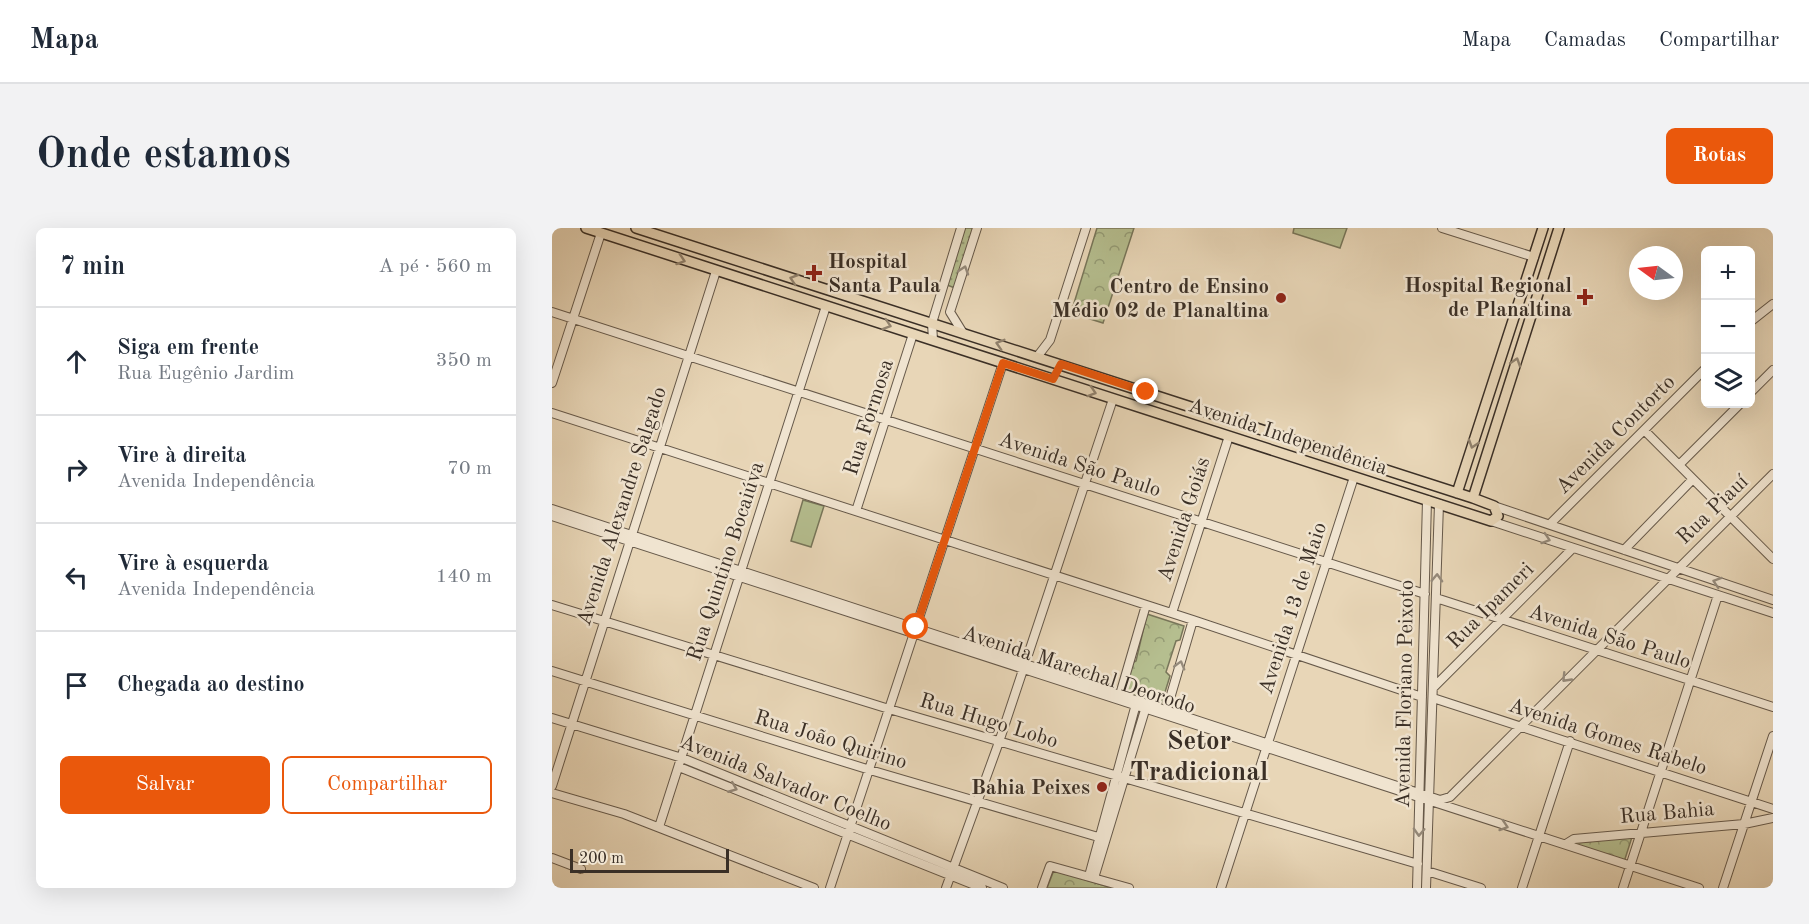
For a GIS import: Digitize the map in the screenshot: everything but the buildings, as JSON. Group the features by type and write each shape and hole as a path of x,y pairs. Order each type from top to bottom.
{"main road":[{"name":"Avenida Independência","path":"586,228 1491,521"},
{"name":"Avenida Independência","path":"636,228 1494,506"},
{"path":"1457,493 1543,228"},
{"path":"1473,498 1559,228"},
{"path":"646,249 653,241 652,233"},
{"path":"661,254 659,244 666,238"},
{"path":"839,309 849,297"},
{"path":"854,314 854,306 859,301"},
{"path":"1513,320 1529,320"},
{"path":"1053,379 1061,364"},
{"path":"1064,383 1065,372 1073,368"},
{"path":"1492,386 1507,390"},
{"path":"1481,420 1496,426"},
{"path":"1266,447 1274,435"},
{"path":"1286,455 1283,446 1289,440"},
{"path":"1464,470 1480,476"},
{"path":"1389,488 1395,482 1393,473"},
{"path":"1409,494 1406,485 1414,480"},
{"path":"1491,521 1498,516 1494,506"}],"street":[{"path":"933,340 932,323 962,228"},
{"path":"963,333 950,312 977,228"},
{"path":"1037,357 1050,340 1086,228"},
{"path":"1442,228 1534,257"},
{"path":"552,383 601,233"},
{"name":"Avenida Alexandre Salgado","path":"552,786 716,271"},
{"path":"944,286 957,291"},
{"path":"1755,318 1773,304"},
{"name":"Rua Quintino Bocaiúva","path":"659,828 826,306"},
{"name":"Avenida São Paulo","path":"552,312 1425,594"},
{"name":"Rua Formosa","path":"856,512 913,334"},
{"path":"830,888 1003,363"},
{"path":"1755,388 1773,370"},
{"name":"Avenida Contorto","path":"1550,524 1701,373"},
{"path":"946,888 1025,667 1113,399"},
{"path":"1679,465 1736,408"},
{"path":"552,413 1172,613 1422,697"},
{"path":"1645,431 1773,559"},
{"name":"Avenida Goiás","path":"1172,613 1229,436"},
{"name":"Rua Piauí","path":"1668,578 1773,474"},
{"name":"Avenida 13 de Maio","path":"1221,888 1354,477"},
{"path":"1624,564 1632,561 1627,551 1693,479"},
{"name":"Avenida Floriano Peixoto","path":"1417,888 1427,500"},
{"name":"Avenida Floriano Peixoto","path":"1426,888 1439,504"},
{"name":"Avenida Independência","path":"1494,506 1773,600"},
{"name":"Avenida Marechal Deorodo","path":"552,509 630,538"},
{"path":"1509,526 1508,518 1514,512"},
{"name":"Avenida Marechal Deorodo","path":"552,516 739,573 1699,888"},
{"name":"Avenida Independência","path":"1491,521 1773,613"},
{"path":"1583,551 1580,542 1589,538"},
{"name":"Rua Ipameri","path":"1433,688 1574,548"},
{"path":"1426,549 1438,551"},
{"path":"1520,726 1668,578"},
{"path":"1623,888 1718,595"},
{"name":"Avenida São Paulo","path":"1436,598 1773,707"},
{"name":"Rua Hugo Lobo","path":"552,605 1119,778 1418,864"},
{"path":"1119,698 1146,605"},
{"path":"1166,713 1193,620"},
{"path":"1424,632 1430,637 1434,632"},
{"path":"1423,649 1429,643 1434,649"},
{"name":"Rua João Quirino","path":"552,671 870,771 1102,838"},
{"name":"Avenida Gomes Rabelo","path":"1432,698 1773,808"},
{"path":"1092,877 1137,703"},
{"name":"Avenida Marechal Deorodo","path":"1137,703 1145,710 1166,713"},
{"path":"1119,778 1145,710"},
{"name":"Avenida Salvador Coelho","path":"552,718 682,758 952,872 1003,888"},
{"path":"1420,721 1426,727 1430,724"},
{"name":"Avenida Marechal Deorodo","path":"1429,799 1440,800 1450,797 1520,726"},
{"path":"1723,888 1773,736"},
{"path":"1419,743 1424,740 1430,743"},
{"path":"1522,888 1569,741"},
{"name":"Avenida Salvador Coelho","path":"679,767 850,830"},
{"path":"552,793 624,814 814,888"},
{"name":"Rua Bahia","path":"1566,844 1574,839 1744,824 1773,818"},
{"path":"552,858 581,869"},
{"path":"1042,888 1050,866 1129,888"},
{"path":"1427,871 1481,888"},
{"name":"Avenida Salvador Coelho","path":"952,872 982,888"}],"green space":[{"path":"965,228 973,228 955,288 947,285"},
{"path":"1097,228 1134,228 1103,323 1071,313"},
{"path":"1294,228 1347,228 1340,248 1293,233"},
{"path":"803,500 824,506 811,547 791,541"},
{"path":"1147,614 1184,626 1180,640 1176,641 1166,672 1170,676 1161,705 1123,693 1132,663 1136,661"},
{"path":"1632,837 1624,862 1573,846 1576,843"},
{"path":"1054,870 1112,888 1047,888"}],"place":[{"name":"Hospital Santa Paula","path":"814,273"},
{"name":"Hospital Regional de Planaltina","path":"1585,297"},
{"name":"Centro de Ensino Médio 02 de Planaltina","path":"1281,298"},
{"name":"Bahia Peixes","path":"1102,787"}],"district":[{"name":"Setor Tradicional","path":"1199,756"}],"route":[{"path":"916,627 1003,363 1053,379 1059,372 1061,364 1146,392"}]}
